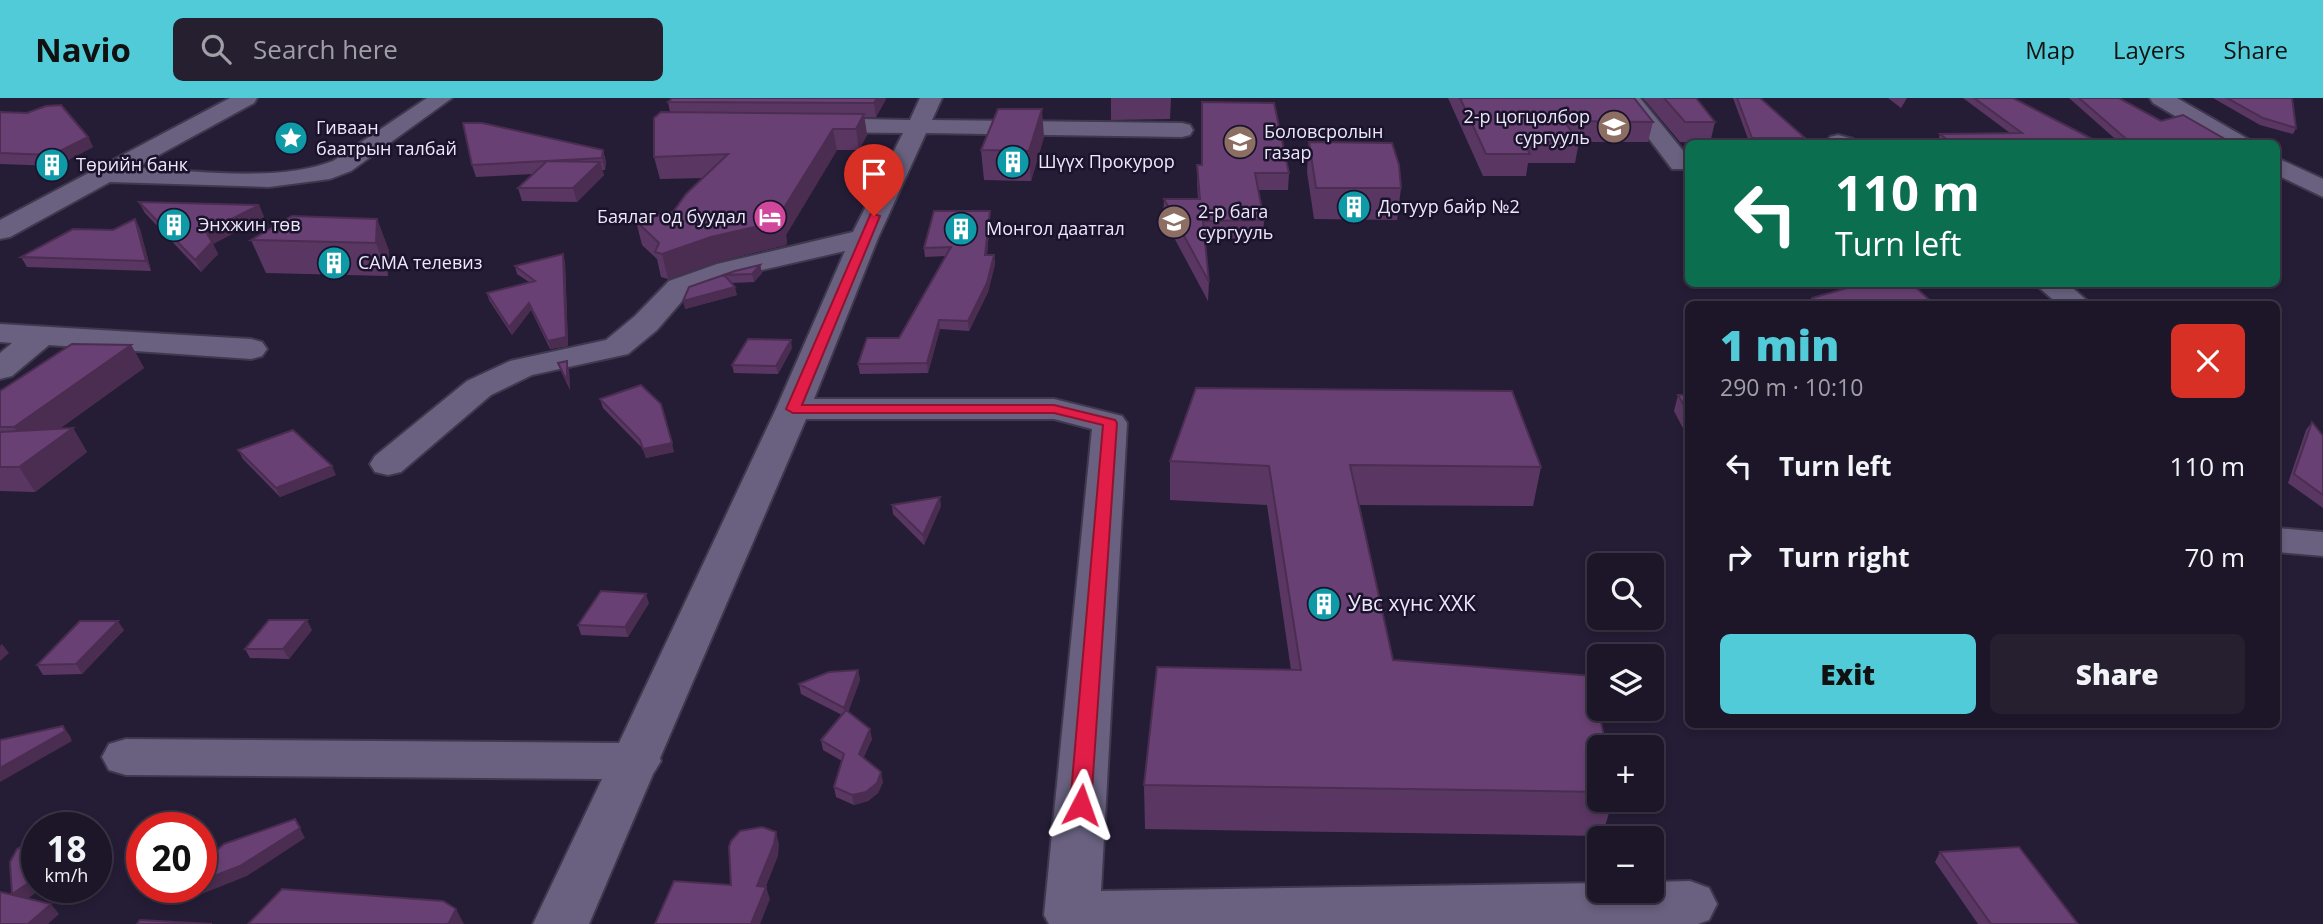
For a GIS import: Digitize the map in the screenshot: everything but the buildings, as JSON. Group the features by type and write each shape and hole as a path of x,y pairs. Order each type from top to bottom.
{"street":[{"path":"0,231 246,98"},
{"path":"105,174 269,180 321,174 342,166 441,98"},
{"path":"1629,98 1681,164"},
{"path":"2161,98 2233,140"},
{"path":"561,924 793,409 864,238 925,112"},
{"path":"792,124 925,112 1038,118 1111,138 1182,130"},
{"path":"2280,168 2323,189"},
{"path":"388,464 479,388 522,368 617,347 646,323 679,286 727,270 864,238"},
{"path":"2054,287 2072,301"},
{"path":"0,333 251,349"},
{"path":"0,369 41,336"},
{"path":"793,409 1054,409 1110,423 1072,915 1690,904"},
{"path":"2280,540 2323,544"},
{"path":"126,757 636,761"}],"place":[{"name":"2-р цогцолбор сургууль","path":"1614,127"},
{"name":"Гиваан баатрын талбай","path":"291,138"},
{"name":"Боловсролын газар","path":"1240,142"},
{"name":"Шүүх Прокурор","path":"1013,162"},
{"name":"Төрийн банк","path":"52,165"},
{"name":"Дотуур байр №2","path":"1354,207"},
{"name":"Баялаг од буудал","path":"770,217"},
{"name":"2-р бага сургууль","path":"1174,222"},
{"name":"Энхжин төв","path":"174,225"},
{"name":"Монгол даатгал","path":"961,229"},
{"name":"САМА телевиз","path":"334,263"},
{"name":"Увс хүнс ХХК","path":"1324,604"}],"route":[{"path":"874,216 793,409 1054,409 1110,423 1081,805"}]}
